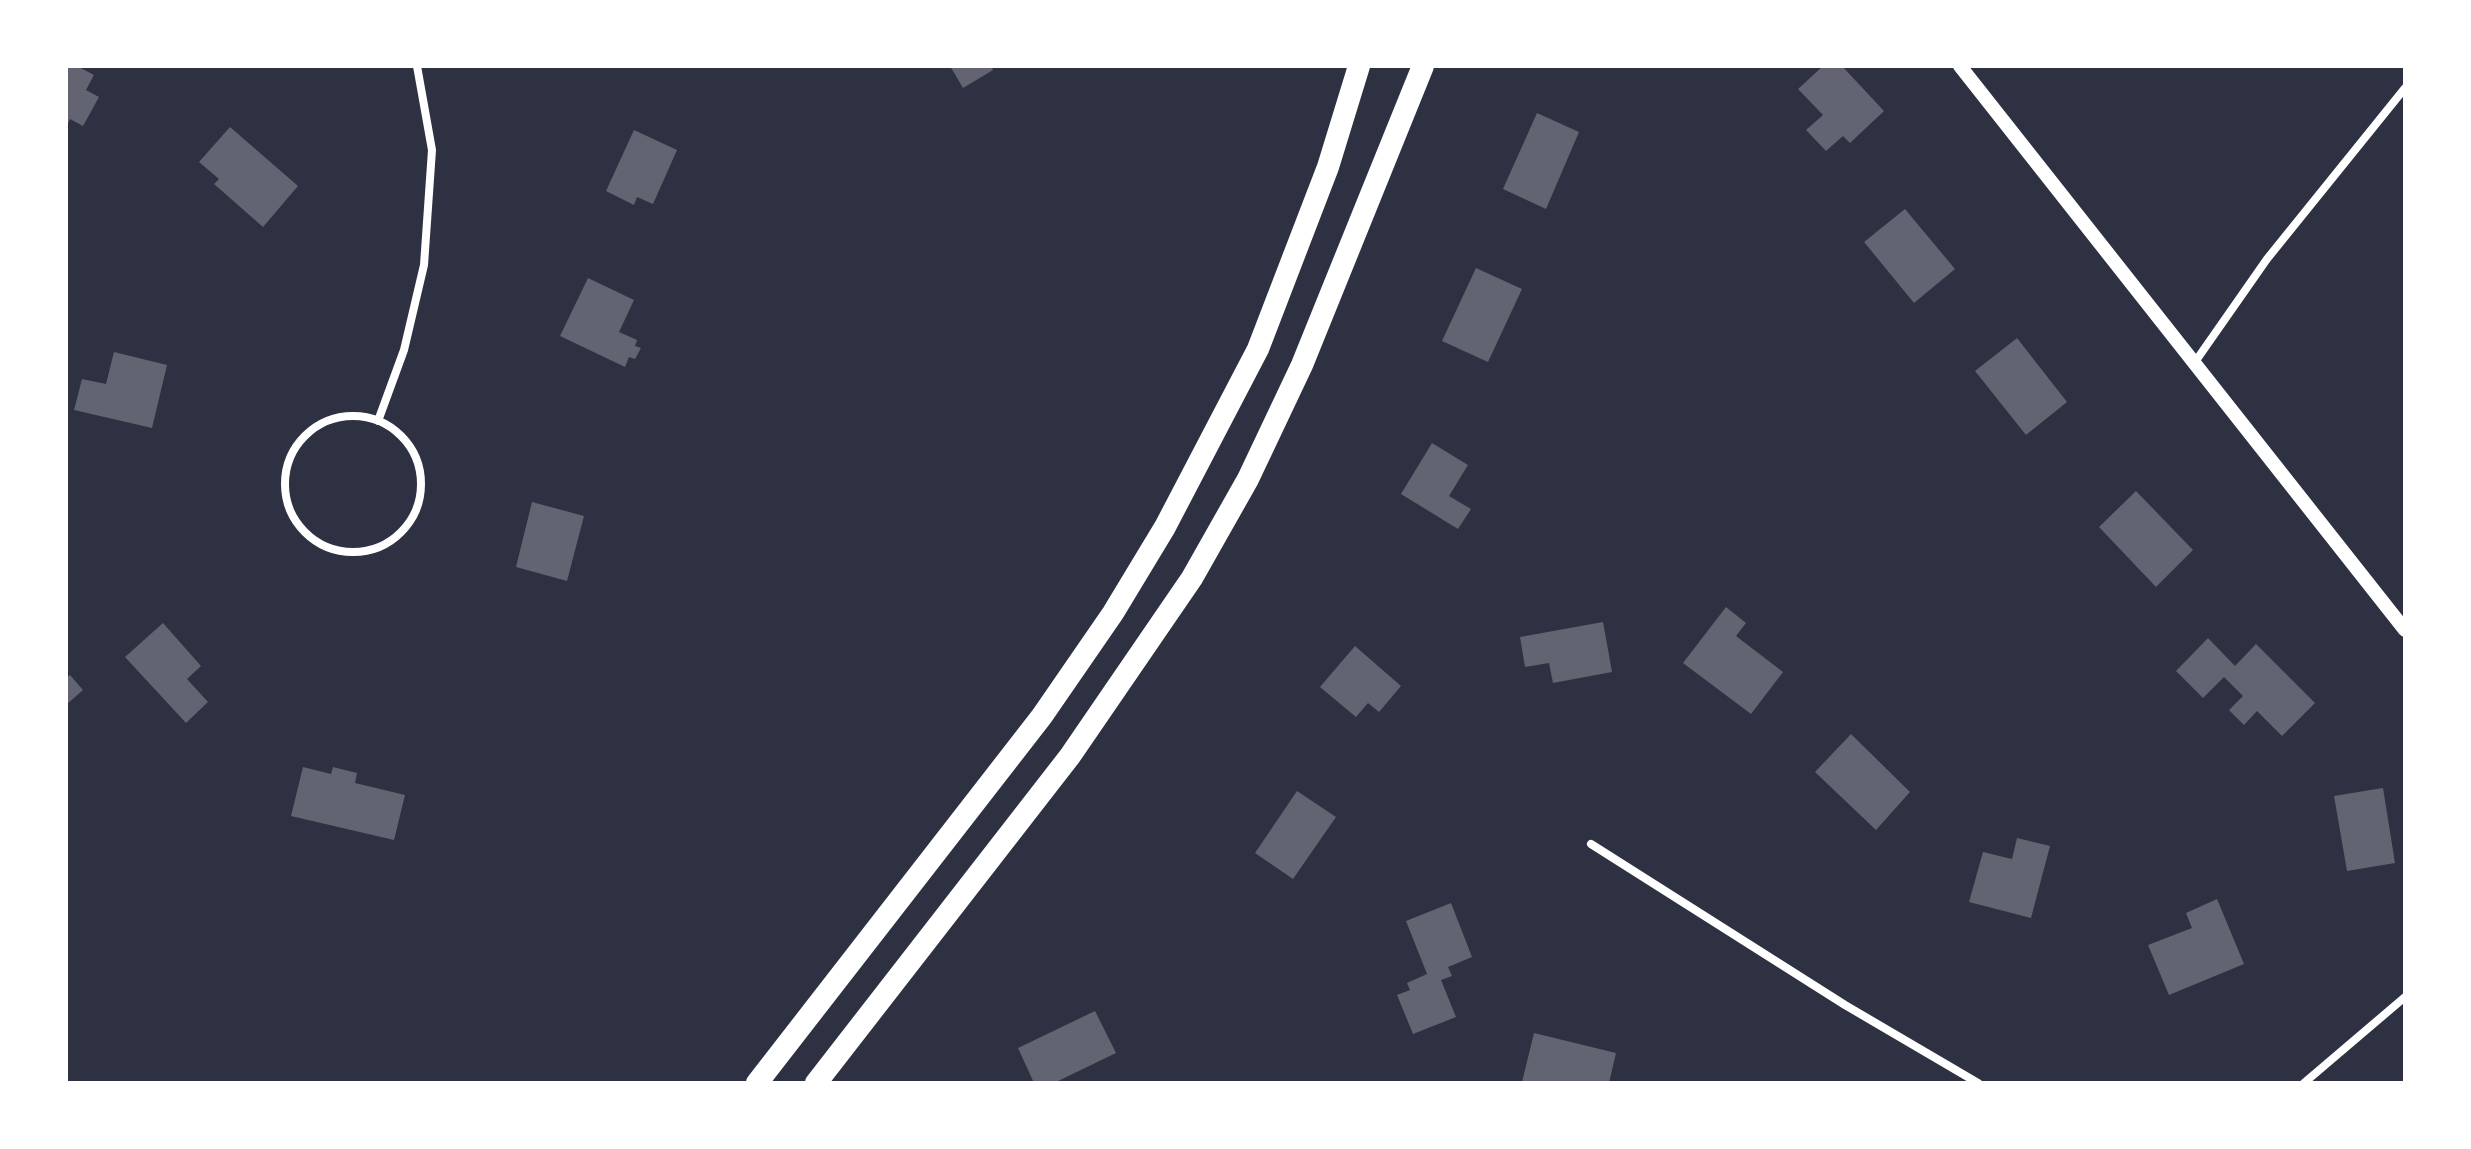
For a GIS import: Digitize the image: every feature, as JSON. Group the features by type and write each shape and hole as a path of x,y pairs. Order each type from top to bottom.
{"highway":[{"path":"757,1083 1042,716 1113,613 1165,527 1214,440 1263,336 1328,167 1359,66"},
{"path":"816,1083 1070,756 1192,578 1248,479 1302,365 1423,66"}],"street":[{"path":"378,421 404,350 424,265 432,150 417,66"},
{"path":"1960,66 2405,630"},
{"path":"2195,362 2267,259 2405,88"},
{"path":"356,416 378,421 398,432 412,450 421,472 421,495 413,516 399,535 380,548 357,553 335,550 315,541 299,526 288,506 285,485 288,463 299,443 325,424 356,416"},
{"path":"1591,844 1845,1005 1978,1083"},
{"path":"2304,1083 2405,997"}],"building":[{"path":"66,66 77,66 94,75 86,90 99,97 83,126 70,119 66,127"},
{"path":"950,66 991,66 993,70 963,88"},
{"path":"1823,66 1842,66 1884,111 1850,143 1843,136 1826,151 1806,130 1823,115 1798,89"},
{"path":"1537,113 1579,132 1546,209 1503,189"},
{"path":"230,127 298,186 263,227 214,184 219,179 199,162"},
{"path":"634,130 677,150 653,204 637,197 634,205 606,191"},
{"path":"1905,209 1955,269 1914,303 1864,242"},
{"path":"1476,268 1522,289 1488,362 1442,341"},
{"path":"588,278 634,300 619,332 637,340 635,346 641,348 635,359 629,357 625,367 560,336"},
{"path":"2017,338 2067,402 2026,435 1975,371"},
{"path":"114,352 167,365 152,428 74,410 82,379 106,384"},
{"path":"1432,443 1468,465 1449,496 1471,509 1458,529 1401,494"},
{"path":"2136,491 2193,550 2156,587 2099,527"},
{"path":"532,502 584,516 567,581 516,567"},
{"path":"1726,607 1746,623 1736,636 1783,672 1751,714 1683,663"},
{"path":"1603,622 1612,672 1553,683 1549,663 1525,667 1520,637"},
{"path":"163,623 201,666 187,679 208,702 186,723 125,657"},
{"path":"2208,638 2235,666 2256,644 2315,703 2282,736 2257,711 2244,725 2229,710 2243,696 2224,677 2203,698 2176,671"},
{"path":"1355,646 1401,686 1379,712 1368,703 1356,717 1320,687"},
{"path":"70,675 83,690 66,705 66,678"},
{"path":"1851,734 1910,792 1876,830 1815,772"},
{"path":"303,767 331,774 333,767 357,773 355,783 405,795 394,840 291,816"},
{"path":"2383,788 2395,863 2347,871 2334,796"},
{"path":"1297,791 1336,817 1293,879 1255,853"},
{"path":"2017,838 2050,846 2031,918 1969,902 1983,852 2012,859"},
{"path":"2217,899 2244,964 2169,995 2148,945 2192,928 2186,913"},
{"path":"1451,903 1472,957 1448,967 1452,976 1441,980 1456,1017 1413,1034 1397,995 1410,990 1407,983 1427,974 1406,921"},
{"path":"1095,1011 1116,1053 1054,1083 1034,1083 1018,1048"},
{"path":"1534,1033 1616,1053 1609,1083 1522,1082"}]}
